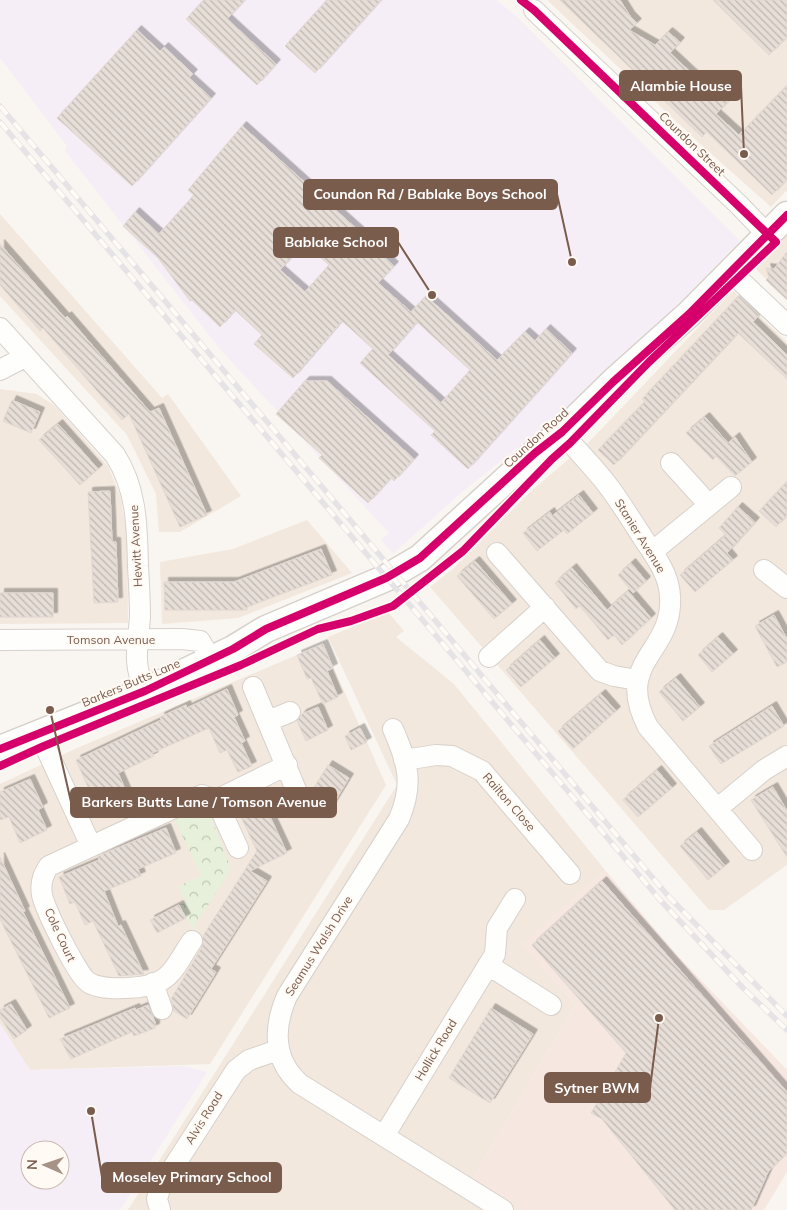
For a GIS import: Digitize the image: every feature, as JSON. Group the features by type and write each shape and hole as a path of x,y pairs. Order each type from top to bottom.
{"street":[{"name":"Coundon Street","path":"534,10 740,205 768,235"},
{"name":"Coundon Road","path":"266,630 357,592 420,558 477,509 535,453 562,432 613,382 689,314 787,215"},
{"path":"731,272 787,325"},
{"name":"Hewitt Avenue","path":"0,328 115,455 126,472 137,521 140,614 136,656 137,674 145,691"},
{"path":"0,370 25,357"},
{"name":"Stanier Avenue","path":"562,432 609,487 665,573 670,596 669,612 660,640 644,662 637,680 636,698 639,710 648,727 752,850"},
{"path":"671,463 708,505"},
{"path":"652,552 731,487"},
{"path":"497,553 600,671 614,676 637,680"},
{"path":"764,570 787,588"},
{"path":"489,657 545,607"},
{"name":"Barkers Butts Lane","path":"0,749 145,691 266,630"},
{"name":"Tomson Avenue","path":"0,640 200,641 211,659"},
{"path":"253,687 299,797"},
{"path":"268,722 290,712"},
{"name":"Seamus Walsh Drive","path":"393,729 404,760 409,787 399,819 287,996 277,1025 278,1050 290,1075 300,1084 503,1210"},
{"path":"39,733 91,846"},
{"name":"Railton Close","path":"404,760 436,755 452,756 482,771 570,874"},
{"path":"718,808 764,770 787,756"},
{"path":"238,848 216,800 287,765"},
{"name":"Cole Court","path":"192,941 167,976 160,982 115,988 88,982 77,970 42,895 43,874 49,866 202,795 216,800"},
{"name":"Hollick Road","path":"384,1136 495,954 497,928 515,899"},
{"path":"488,965 551,1005"},
{"path":"152,983 162,1008"},
{"name":"Alvis Road","path":"160,1210 157,1199 160,1188 230,1077 249,1060 278,1050"}],"shaded area":[{"path":"0,0 496,0 515,15 740,241 605,378 462,492 393,554 381,540 389,533 220,349 65,151 67,146 0,58"},
{"path":"547,0 787,0 787,190 771,207 697,141"},
{"path":"0,214 162,398 168,394 241,496 180,532 159,532 156,494 127,435 0,296"},
{"path":"787,234 787,300 755,268"},
{"path":"733,291 787,342 787,865 724,910 709,910 430,587 453,569 530,492 591,440"},
{"path":"0,389 37,394 55,406 108,466 120,495 127,534 128,623 0,624"},
{"path":"307,520 352,573 238,618 162,624 160,562 233,549"},
{"path":"388,612 404,631 396,637 454,684 605,870 522,944 575,1005 467,1188 503,1210 128,1210 397,785 328,637"},
{"path":"323,644 386,785 210,1064 30,1070 0,1024 0,784 75,749"},
{"path":"605,870 676,954 787,1070 787,1172 764,1210 503,1210 467,1188 575,1005 521,944"},
{"path":"0,1024 30,1070 184,1066 207,1072 120,1210 0,1210"}],"green space":[{"path":"202,810 210,814 231,869 193,929 179,905 186,902 178,886 201,876 175,820"}],"building":[{"path":"204,0 245,0 227,19 276,64 257,85 186,19"},
{"path":"327,0 381,0 315,73 285,46"},
{"path":"560,0 620,0 637,23 629,30 655,45 668,32 680,42 670,53 700,81 713,92 722,83 735,94 716,114 739,135 787,86 787,179 772,195 707,132 702,137"},
{"path":"713,0 787,0 787,37 769,55"},
{"path":"137,30 160,51 164,47 193,74 189,78 211,98 132,186 57,118"},
{"path":"242,126 370,241 368,243 394,266 378,283 411,312 426,296 497,360 525,332 535,341 546,329 572,353 468,469 431,435 435,431 360,363 373,349 342,321 293,378 254,344 262,335 235,310 220,327 192,300 190,301 158,258 123,226 135,212 159,234 194,195 188,190","holes":["304,243 329,265 305,292 280,270","417,322 470,370 441,403 388,355"]},
{"path":"0,244 65,318 67,316 150,412 159,408 207,515 180,527 129,414 122,420 43,328 40,331 0,285"},
{"path":"787,252 787,300 766,280 769,277 766,268 774,269"},
{"path":"739,296 759,315 753,322 787,355 787,379 738,333 614,465 598,450 645,402 642,399"},
{"path":"305,381 327,381 414,459 394,481 391,478 368,503 319,458 322,455 276,414"},
{"path":"12,400 40,412 31,433 3,421"},
{"path":"705,417 728,443 735,437 752,462 735,476 716,456 713,460 686,433"},
{"path":"58,424 98,469 80,485 39,440"},
{"path":"787,482 787,515 776,527 759,511"},
{"path":"110,491 112,542 116,542 118,602 94,603 88,492"},
{"path":"579,495 593,513 567,534 564,530 537,551 523,533 550,512 552,516"},
{"path":"738,507 755,522 727,553 733,560 695,592 680,575 726,535 719,528"},
{"path":"321,549 332,575 247,607 247,610 165,610 164,582 234,582"},
{"path":"475,561 512,604 494,619 457,576"},
{"path":"631,563 646,581 633,593 618,575"},
{"path":"572,568 607,610 628,591 651,618 622,645 614,635 608,640 580,606 576,609 555,583"},
{"path":"0,593 53,593 53,617 0,617"},
{"path":"774,615 787,639 787,662 777,667 755,626"},
{"path":"718,637 733,654 712,672 698,655"},
{"path":"540,640 555,658 521,687 506,670"},
{"path":"323,644 333,668 327,671 338,697 323,704 311,678 307,679 297,655"},
{"path":"676,678 700,707 683,721 659,692"},
{"path":"227,689 238,715 234,717 245,741 241,743 252,766 238,772 227,750 220,753 209,728 152,753 154,756 118,773 129,798 104,809 93,785 88,787 76,760 161,720 160,717 186,705 187,708"},
{"path":"601,694 616,711 573,749 558,731"},
{"path":"772,706 784,726 721,764 709,746"},
{"path":"318,707 328,730 306,741 297,721 302,714"},
{"path":"360,728 367,742 351,750 345,736"},
{"path":"328,765 349,778 329,811 310,800 310,794"},
{"path":"657,770 672,788 638,817 623,800"},
{"path":"30,779 43,807 38,810 47,830 20,843 9,817 0,820 0,792"},
{"path":"773,787 787,811 787,857 751,800"},
{"path":"259,793 287,853 250,871 267,881 211,969 216,972 187,1019 174,1011 171,999 202,947 203,936 257,851 235,804"},
{"path":"166,828 176,853 138,869 141,876 104,891 118,926 121,925 144,974 119,976 93,921 85,925 75,902 70,904 59,877 99,860 98,856"},
{"path":"697,832 725,866 708,880 680,846"},
{"path":"0,857 25,911 23,912 70,1008 49,1018 0,919"},
{"path":"602,881 787,1092 787,1153 768,1172 751,1210 675,1210 602,1119 591,1113 626,1053 532,945"},
{"path":"179,905 186,918 157,933 150,920"},
{"path":"11,1004 27,1030 14,1039 0,1017 0,1010"},
{"path":"148,1005 155,1022 155,1028 137,1035 134,1036 132,1032 71,1059 60,1039 135,1008 136,1010"},
{"path":"491,1008 533,1034 490,1103 449,1078"}],"railway":[{"path":"0,106 669,897 787,1016"},
{"path":"0,122 661,901 744,989 787,1030"}],"cycle path":[{"path":"0,766 241,665 318,629 351,621 393,606 463,551 649,362 776,242 534,10 521,0"},
{"path":"0,749 145,691 233,649 266,629 386,578 420,558 535,453 562,432 613,382 689,314 787,215"}],"place":[{"name":"Alambie House","path":"744,154"},
{"name":"Coundon Rd / Bablake Boys School","path":"572,262"},
{"name":"Bablake School","path":"432,295"},
{"name":"Barkers Butts Lane / Tomson Avenue","path":"50,710"},
{"name":"Sytner BWM","path":"659,1018"},
{"name":"Moseley Primary School","path":"91,1111"}]}
